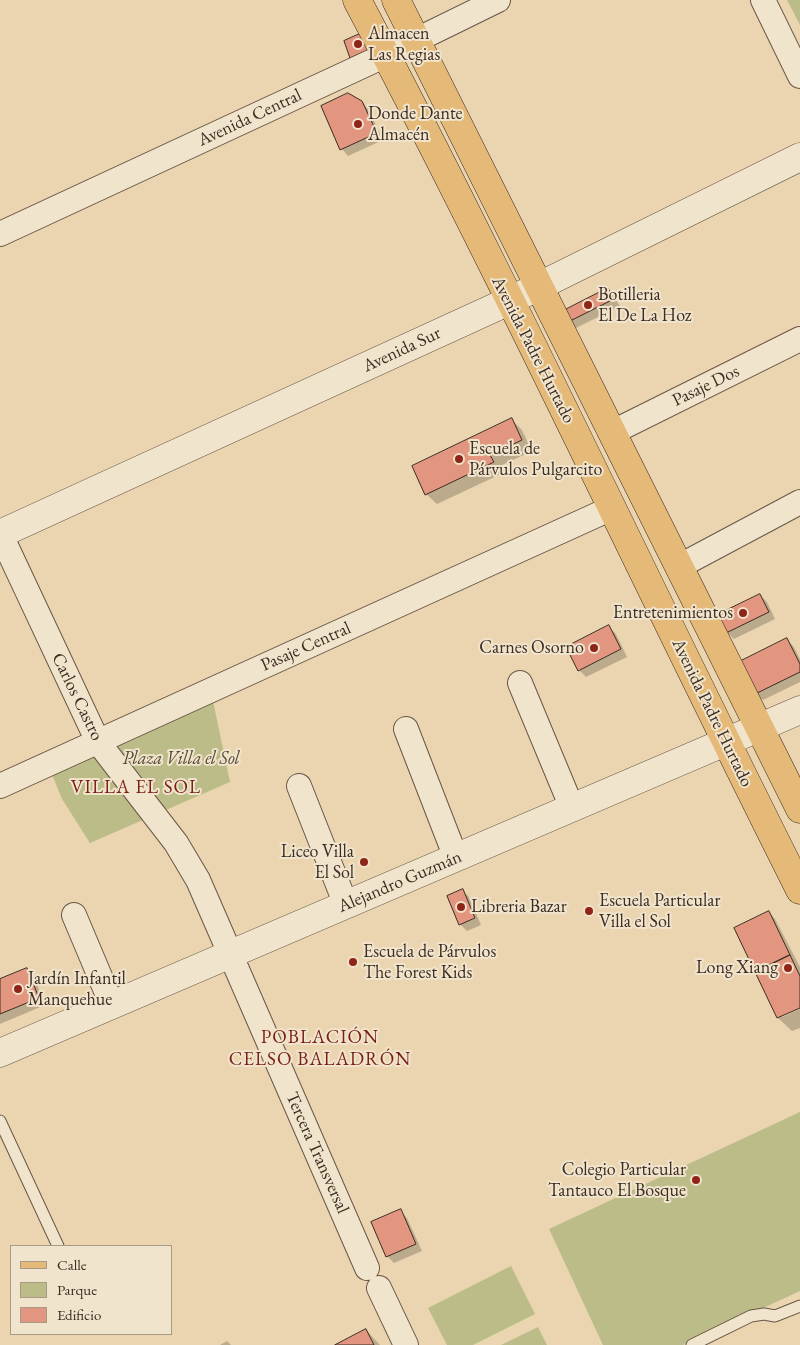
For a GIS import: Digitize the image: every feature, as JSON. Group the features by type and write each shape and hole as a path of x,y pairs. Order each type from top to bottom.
{"main road":[{"name":"Avenida Padre Hurtado","path":"357,0 509,301 725,742 800,890"},
{"name":"Avenida Padre Hurtado","path":"396,0 800,809"}],"street":[{"name":"Avenida Central","path":"0,234 416,41 498,0"},
{"path":"763,0 800,76"},
{"name":"Avenida Sur","path":"0,534 509,301 800,157"},
{"name":"Pasaje Dos","path":"611,433 800,339"},
{"path":"678,567 800,502"},
{"name":"Pasaje Central","path":"0,786 612,508"},
{"name":"Carlos Castro","path":"0,534 98,742 188,860 208,900 230,955"},
{"path":"520,682 572,808"},
{"name":"Alejandro Guzmán","path":"0,1053 800,710"},
{"path":"406,729 456,858"},
{"path":"299,786 346,905"},
{"path":"74,915 112,1005"},
{"name":"Tercera Transversal","path":"230,955 373,1278 406,1345"}],"lane":[{"path":"0,1121 58,1245"},
{"path":"692,1345 751,1316 764,1314 775,1316 800,1306"}],"green space":[{"path":"787,0 800,0 800,25"},
{"name":"Plaza Villa el Sol","path":"213,701 230,782 90,843 62,799 51,772"},
{"path":"800,1112 800,1291 683,1345 603,1345 549,1229"},
{"path":"511,1266 535,1314 473,1345 447,1345 428,1308"},
{"path":"538,1327 547,1345 501,1345"}],"building":[{"name":"Almacen Las Regias","path":"364,32 373,48 350,58 344,41"},
{"path":"348,93 362,101 377,133 340,150 321,106"},
{"name":"Botilleria El De La Hoz","path":"608,288 614,299 568,322 563,311"},
{"name":"Escuela de Párvulos Pulgarcito","path":"512,418 522,440 490,455 494,462 425,495 412,466"},
{"name":"Entretenimientos","path":"760,594 769,612 726,633 717,615"},
{"name":"Carnes Osorno","path":"609,625 621,649 578,671 566,647"},
{"path":"787,638 800,664 800,672 755,694 739,662"},
{"name":"Libreria Bazar","path":"463,889 475,918 459,925 447,896"},
{"path":"769,911 790,955 755,972 734,928"},
{"path":"790,955 800,976 800,1008 777,1018 755,972"},
{"name":"Jardín Infantil Manquehue","path":"27,968 39,998 0,1014 0,979"},
{"path":"401,1209 416,1244 386,1257 371,1222"},
{"path":"366,1329 374,1345 335,1345"}],"place":[{"name":"Almacen Las Regias","path":"358,44"},
{"name":"Donde Dante Almacén","path":"358,124"},
{"name":"Botilleria El De La Hoz","path":"588,305"},
{"name":"Escuela de Párvulos Pulgarcito","path":"459,459"},
{"name":"Entretenimientos","path":"743,613"},
{"name":"Carnes Osorno","path":"594,648"},
{"name":"Liceo Villa El Sol","path":"364,862"},
{"name":"Libreria Bazar","path":"461,907"},
{"name":"Escuela Particular Villa el Sol","path":"589,911"},
{"name":"Escuela de Párvulos The Forest Kids","path":"353,962"},
{"name":"Long Xiang","path":"788,968"},
{"name":"Jardín Infantil Manquehue","path":"18,989"},
{"name":"Colegio Particular Tantauco El Bosque","path":"696,1180"}],"district":[{"name":"VILLA EL SOL","path":"136,788"},
{"name":"POBLACIÓN CELSO BALADRÓN","path":"320,1049"}]}
